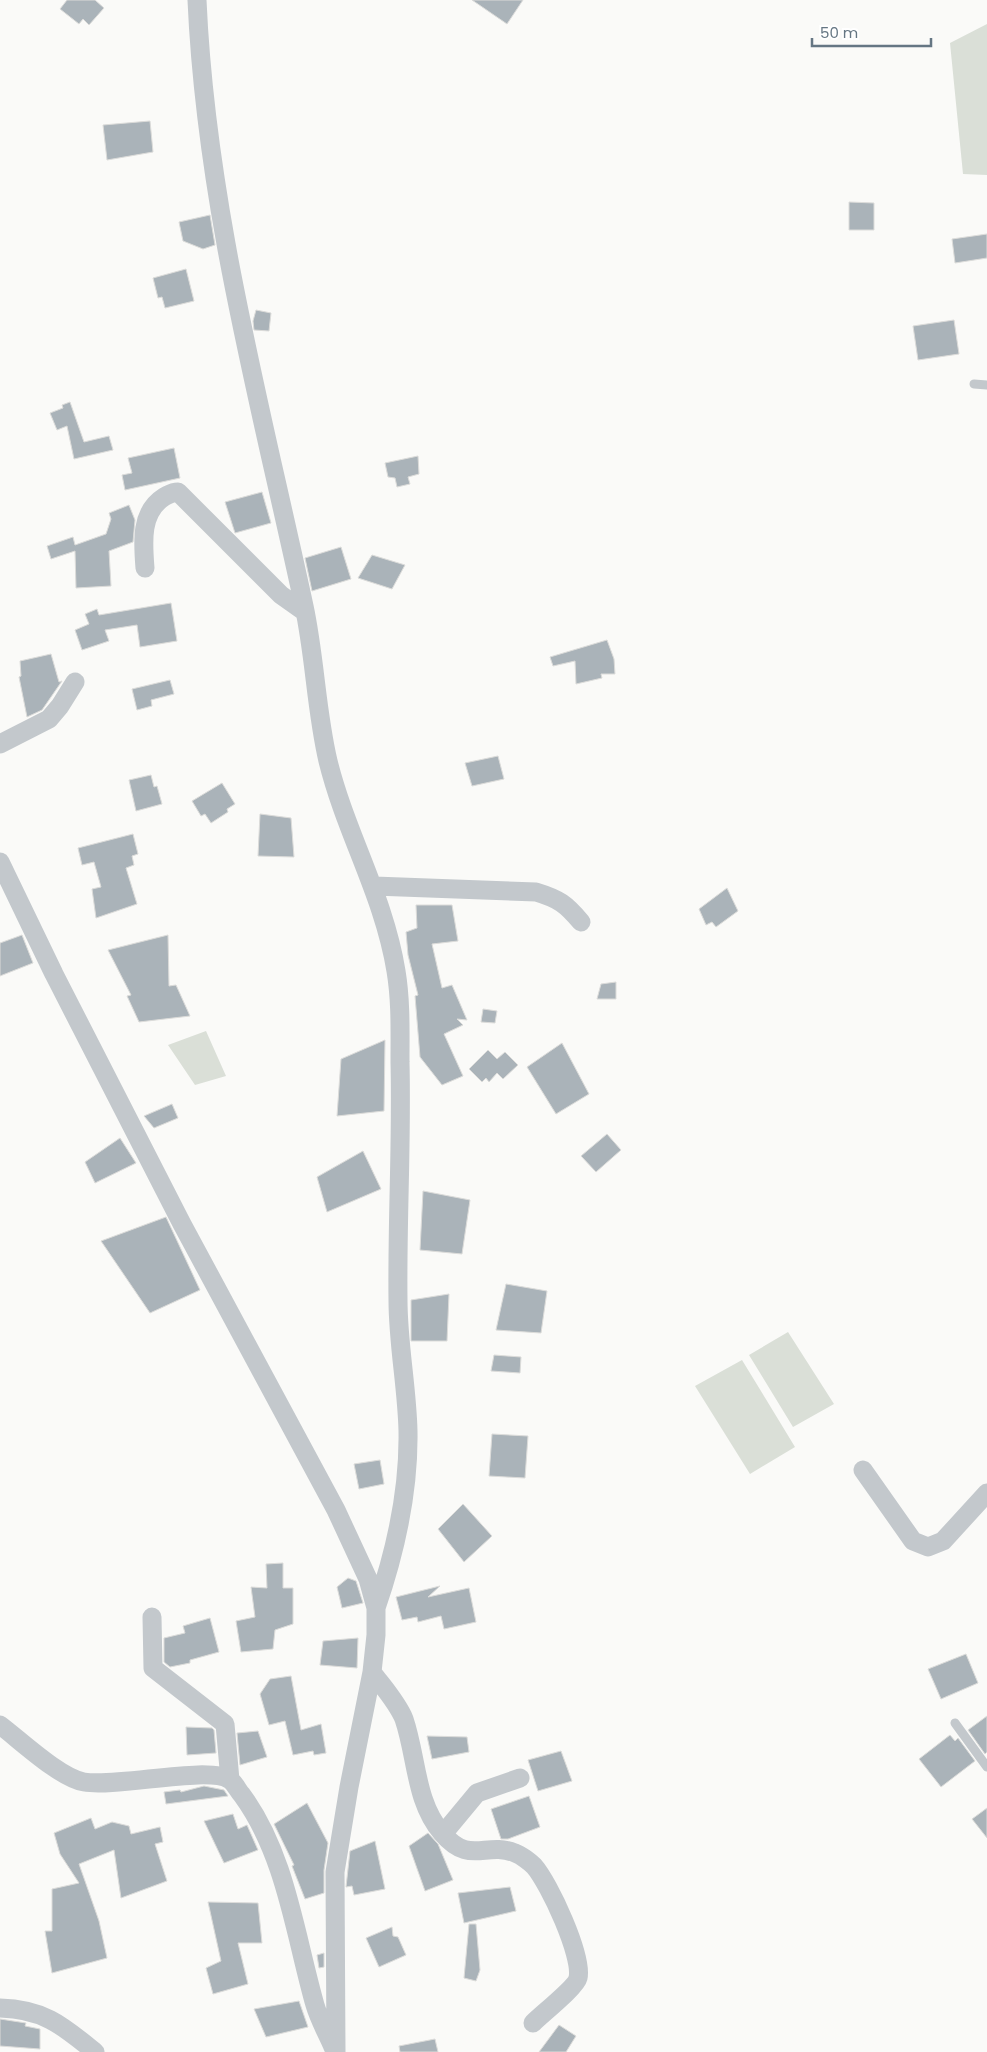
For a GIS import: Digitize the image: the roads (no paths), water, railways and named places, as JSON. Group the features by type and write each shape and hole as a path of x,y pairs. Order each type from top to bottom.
{"street":[{"path":"197,0 202,81 212,163 237,301 305,612 328,757 353,840 374,886 392,947 397,977 401,1159 398,1301 408,1435 401,1504 394,1545 376,1608"},
{"path":"145,568 143,547 148,514 160,499 173,492 178,492 282,595 305,612"},
{"path":"0,744 48,719 60,706 75,682"},
{"path":"0,862 54,974 182,1224 336,1510 368,1579 376,1608 376,1635 372,1672 348,1787 335,1872 336,2052"},
{"path":"374,886 536,892 556,898 567,905 581,922"},
{"path":"863,1470 913,1541 928,1548 943,1542 987,1493"},
{"path":"152,1617 152,1668 225,1724 230,1780 248,1804 269,1842 295,1926 316,2007 336,2052"},
{"path":"372,1672 400,1710 424,1801 431,1818 443,1834 460,1850 471,1852 502,1850 516,1853 534,1866 562,1914 576,1957 579,1976 575,1985 533,2023"},
{"path":"0,1725 51,1766 82,1782 114,1784 213,1774 230,1780"},
{"path":"443,1834 477,1793 520,1778"},
{"path":"0,2008 18,2008 37,2012 56,2021 95,2052"}],"lane":[{"path":"974,384 987,385"},
{"path":"955,1724 987,1767"}]}
